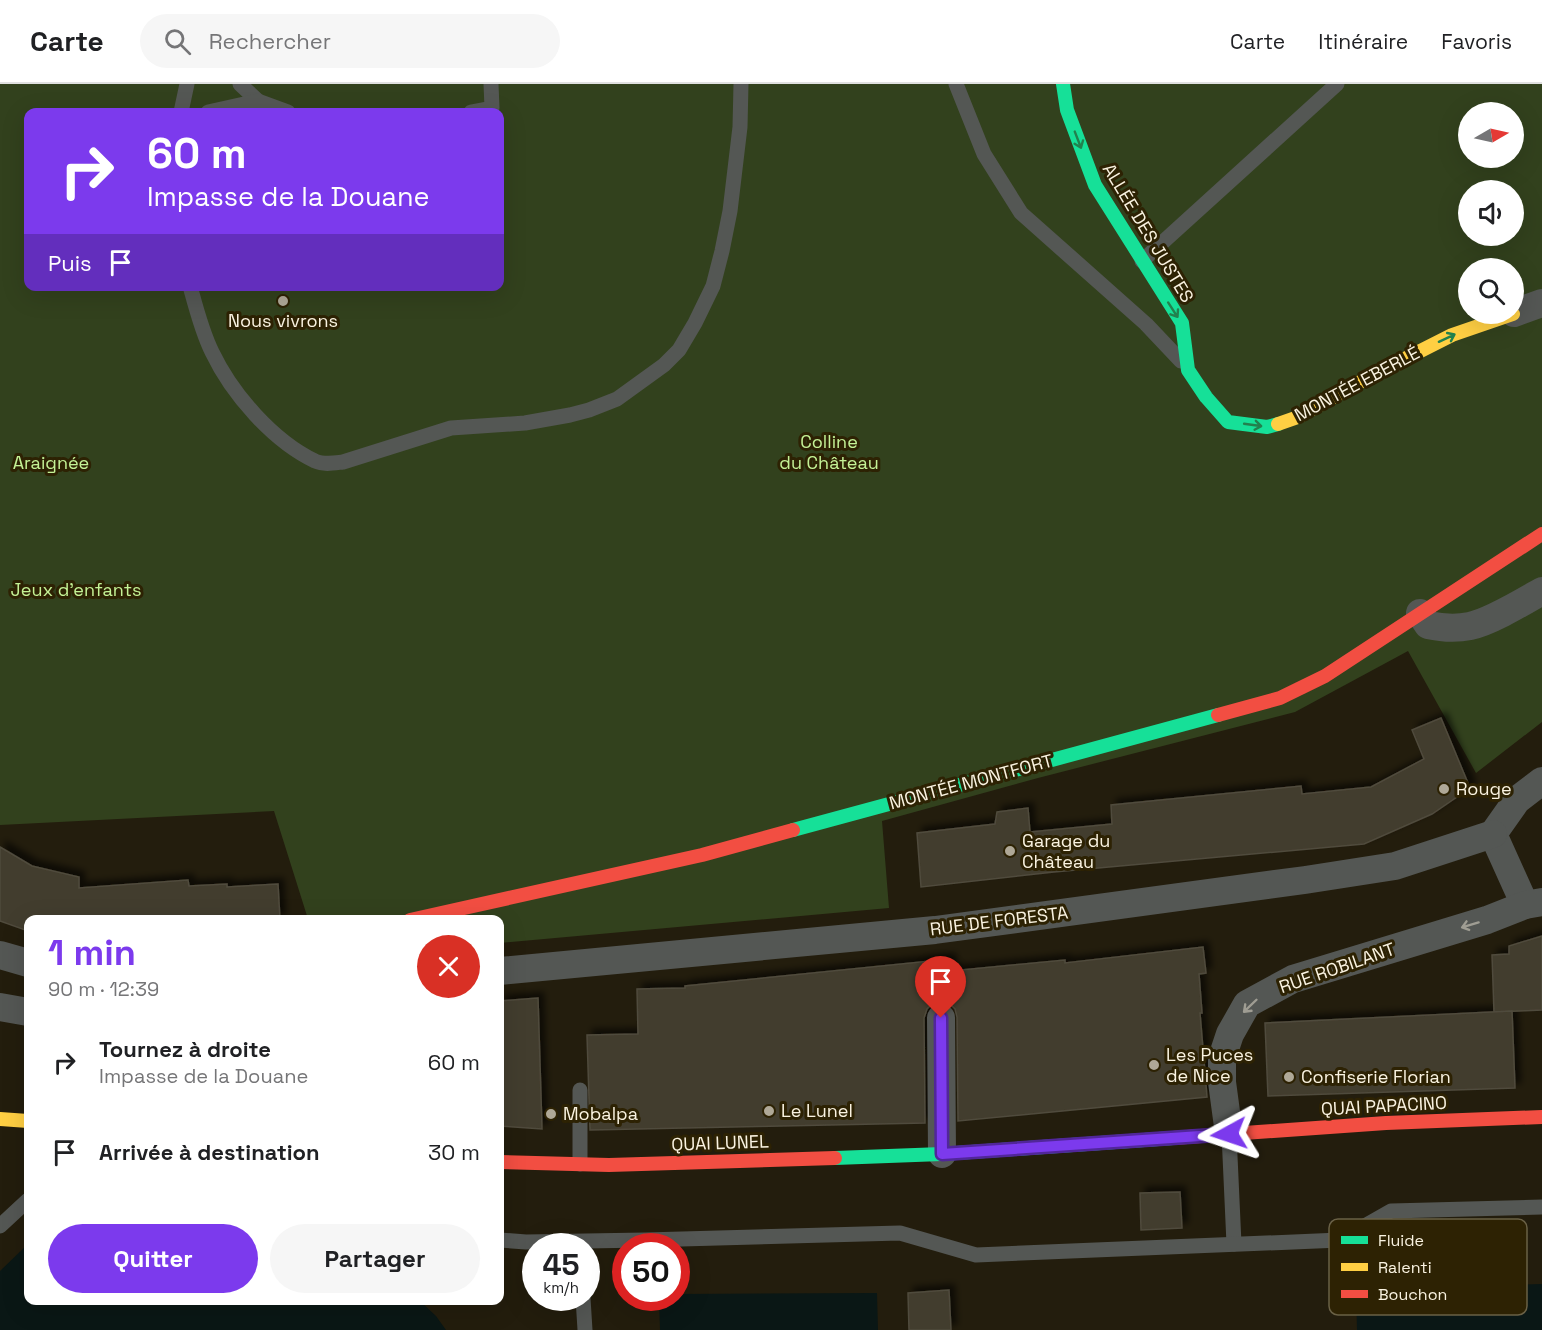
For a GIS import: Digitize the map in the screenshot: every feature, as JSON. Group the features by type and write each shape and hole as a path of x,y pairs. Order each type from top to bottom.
{"street":[{"name":"ALLÉE DES JUSTES","path":"1063,84 1067,110 1095,185 1182,323 1188,370 1206,397"},
{"name":"MONTÉE EBERLÉ","path":"1524,309 1542,303"},
{"name":"MONTÉE EBERLÉ","path":"1206,397 1228,422 1267,427 1298,417 1369,377 1452,335 1482,324"},
{"name":"MONTÉE MONTFORT","path":"432,915 702,855 1280,698 1325,676 1542,534"},
{"path":"1420,613 1428,625 1445,628 1471,626 1515,607 1542,591"},
{"path":"1534,904 1493,834 1517,801 1542,781"},
{"name":"RUE DE FORESTA","path":"504,971 935,930 1293,882 1395,866 1493,834"},
{"name":"RUE ROBILANT","path":"1229,1134 1222,1082 1222,1058 1230,1034 1247,1004 1293,979 1534,904"},
{"path":"0,955 24,962"},
{"path":"0,1007 24,1011"},
{"path":"941,1018 942,1154"},
{"name":"QUAI PAPACINO","path":"942,1154 1386,1123 1542,1117"},
{"path":"0,1119 24,1121"},
{"name":"QUAI LUNEL","path":"504,1162 650,1164 942,1154"}],"lane":[{"path":"182,108 187,84"},
{"path":"240,84 258,101 277,108"},
{"path":"491,84 492,108"},
{"path":"192,291 212,353 240,398 273,433 317,462 329,464 343,462 451,428 525,423 590,410 617,399 664,365 679,350 713,286 730,211 740,127 741,84"},
{"path":"956,84 984,154 1021,213 1146,324 1188,370"},
{"path":"1142,261 1337,84"},
{"path":"226,108 258,101"},
{"path":"580,1090 580,1164"},
{"path":"1229,1134 1234,1244"},
{"path":"0,1226 24,1204"},
{"path":"1377,1219 1391,1211 1542,1206"},
{"path":"600,1243 900,1233 976,1256 1329,1240"},
{"path":"504,1240 522,1241"},
{"path":"584,1311 585,1330"}],"green space":[{"name":"Colline du Château","path":"0,84 1542,84 1542,722 1476,773 1408,651 1295,712 882,821 889,908 504,943 504,915 307,915 274,811 0,825"}],"shaded area":[{"path":"24,1248 24,1305 424,1305 446,1330 0,1330 0,1271"},
{"path":"1527,1284 1542,1284 1542,1330 1357,1330 1357,1315 1527,1315"},
{"path":"877,1293 878,1330 660,1330 659,1311 690,1311 690,1294"}],"building":[{"path":"1441,718 1470,788 1432,814 1364,844 1054,872 921,887 917,833 995,824 997,812 1028,808 1030,832 1112,824 1111,805 1301,786 1302,794 1371,787 1424,759 1412,730"},
{"path":"0,847 32,866 79,877 79,888 188,880 189,886 227,884 227,887 278,884 280,915 24,915 24,930 0,921"},
{"path":"1542,936 1542,1010 1494,1012 1492,955 1509,954 1509,946"},
{"path":"1203,947 1206,973 1199,974 1202,1013 1200,1013 1207,1097 958,1121 957,1017 955,1009 950,1004 940,1002 932,1004 927,1009 924,1018 925,1123 590,1130 587,1035 638,1034 637,989 685,988 685,986 950,959 951,971 1065,960 1065,963"},
{"path":"538,998 542,1129 504,1126 504,1001"},
{"path":"1512,1011 1515,1088 1268,1096 1265,1023"},
{"path":"1180,1192 1182,1228 1141,1230 1140,1193"},
{"path":"949,1290 951,1330 909,1330 908,1293"}],"traffic: fast":[{"path":"1063,84 1067,110 1095,185 1182,323 1188,370 1206,397 1228,422 1267,427 1278,424"},
{"path":"793,830 1218,715"},
{"path":"835,1158 942,1154 1173,1138"}],"traffic: slow":[{"path":"1278,424 1298,417 1369,377 1452,335 1484,324"},
{"path":"0,1119 24,1121"}],"traffic: jam":[{"path":"1218,715 1280,698 1325,676 1542,534"},
{"path":"432,915 702,855 793,830"},
{"path":"1173,1138 1386,1123 1542,1117"},
{"path":"504,1162 609,1165 835,1158"}],"place":[{"name":"Nous vivrons","path":"283,301"},
{"name":"Rouge","path":"1444,789"},
{"name":"Garage du Château","path":"1010,851"},
{"name":"Les Puces de Nice","path":"1154,1065"},
{"name":"Confiserie Florian","path":"1289,1077"},
{"name":"Le Lunel","path":"769,1111"},
{"name":"Mobalpa","path":"551,1114"}],"route":[{"path":"941,1018 942,1154 1229,1134"}],"park label":[{"name":"Araignée","path":"51,463"},
{"name":"Jeux d'enfants","path":"76,590"}]}
